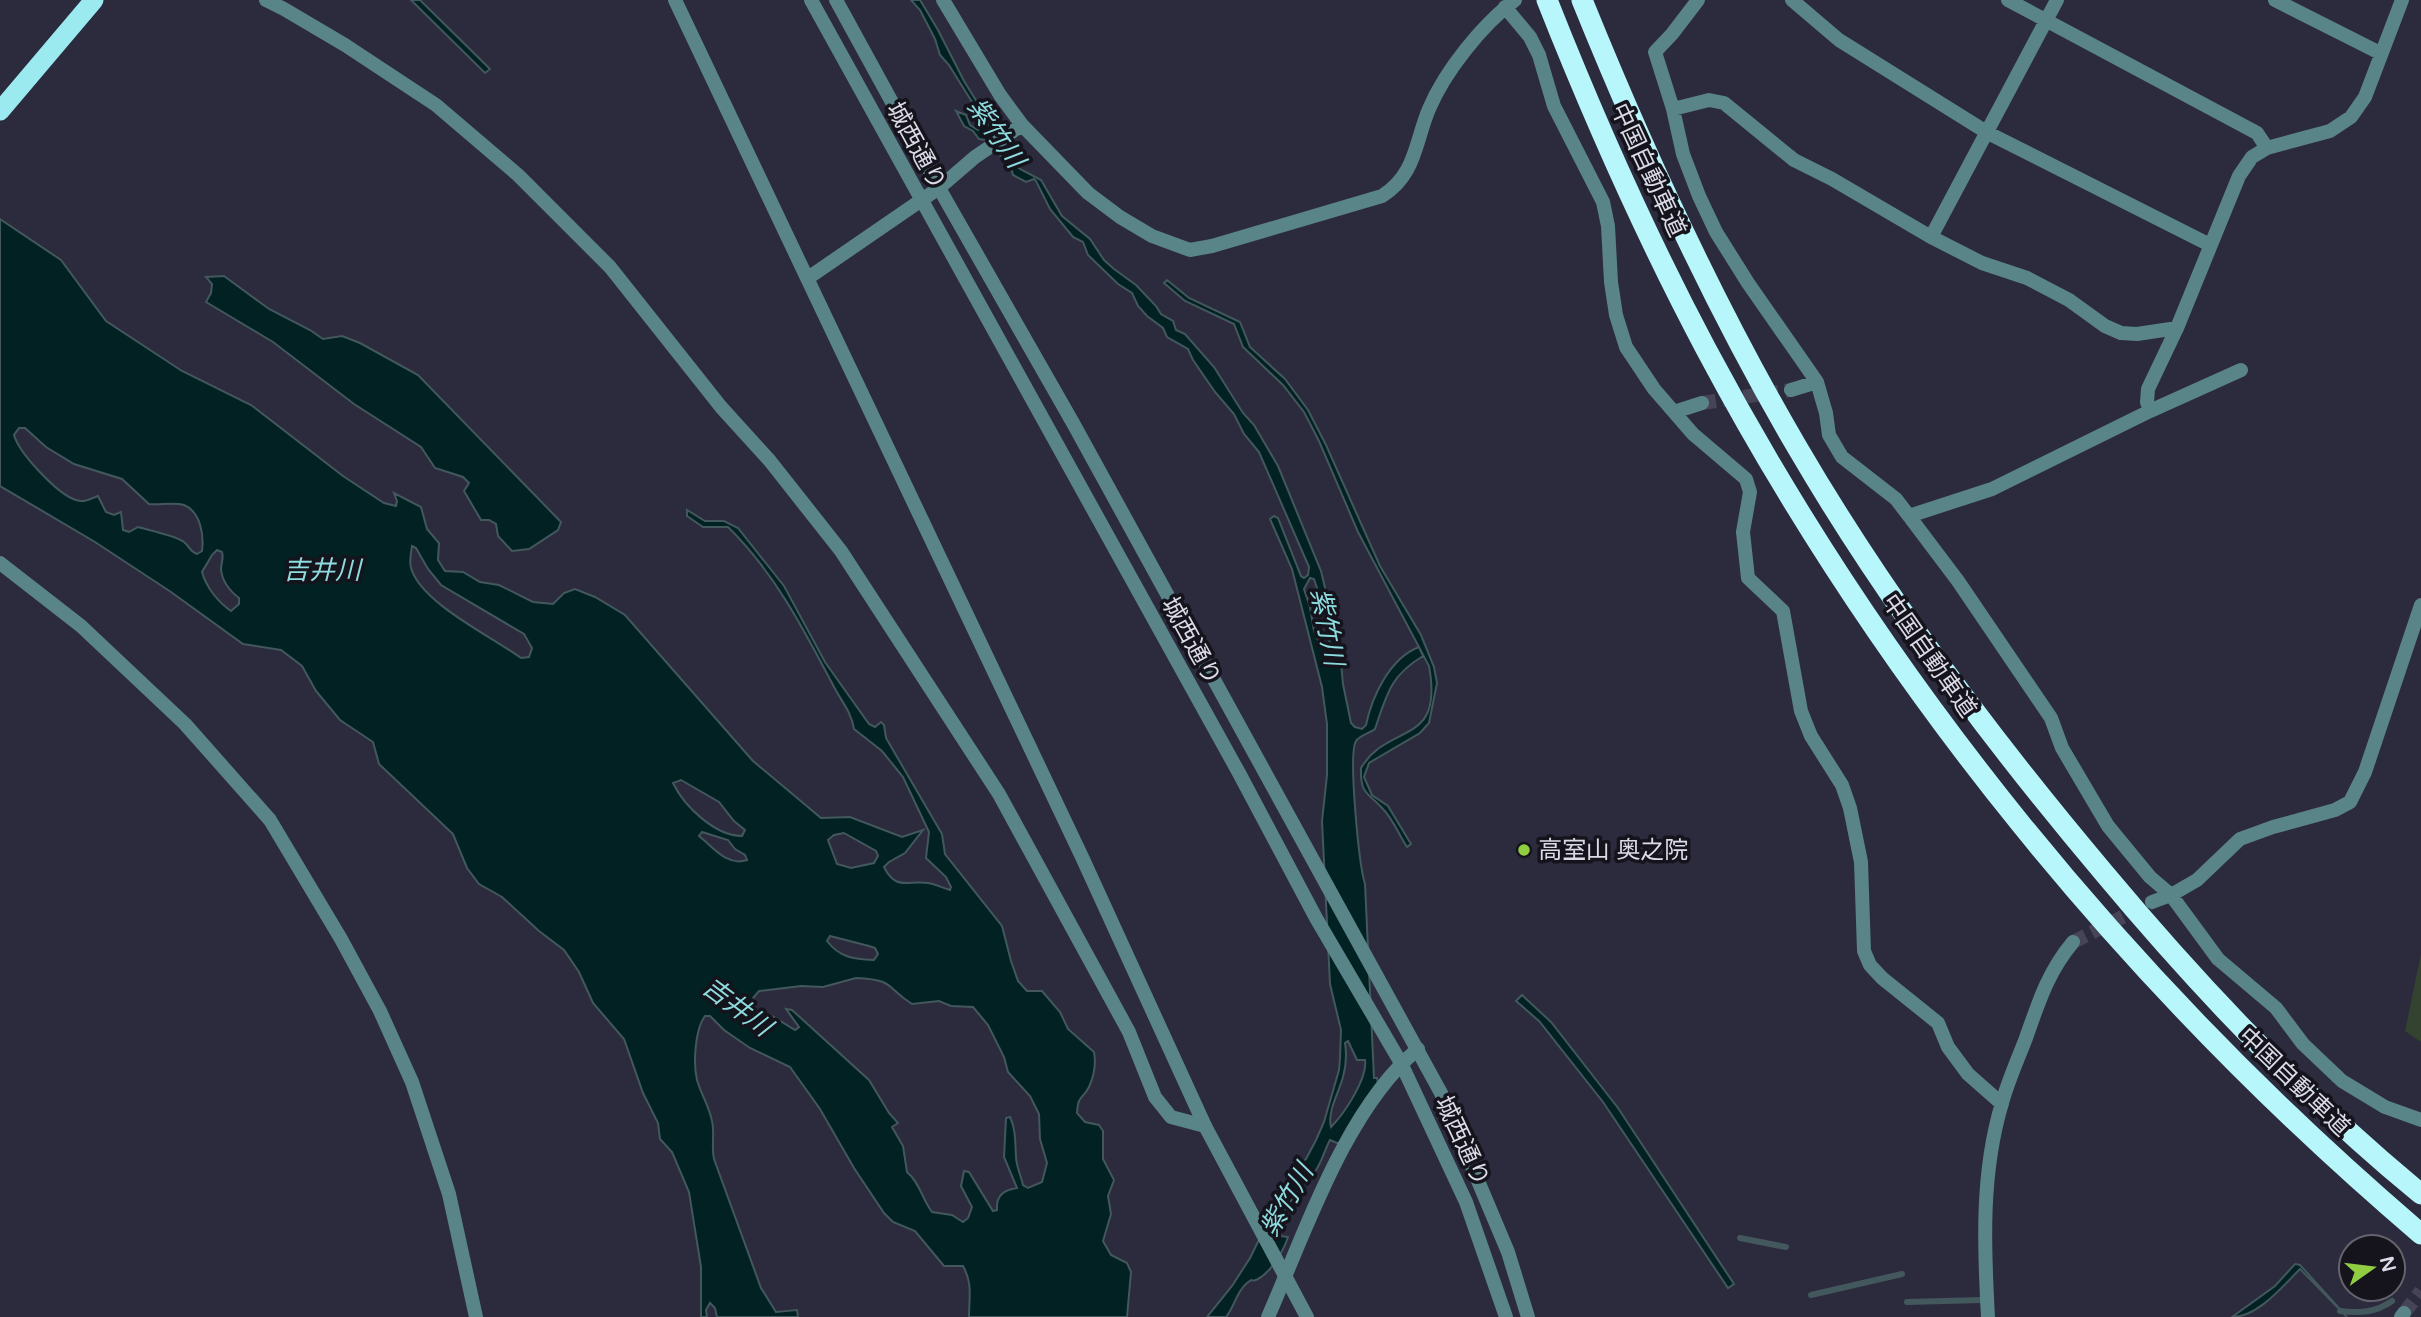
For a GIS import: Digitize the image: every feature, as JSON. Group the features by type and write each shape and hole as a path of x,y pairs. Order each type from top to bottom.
{"highway":[{"path":"0,111 94,0"},
{"name":"中国自動車道","path":"1547,0 1593,117 1645,230 1706,350 1769,462 1905,672 2044,854 2131,954 2204,1032 2283,1110 2421,1234"},
{"name":"中国自動車道","path":"1581,0 1669,204 1732,330 1797,448 1933,656 2002,749 2150,928 2293,1077 2421,1194"}],"street":[{"path":"266,0 345,45 436,105 518,175 610,267 721,407 770,461 841,551 999,794 1129,1032 1155,1097 1171,1117 1205,1126"},
{"path":"675,0 1082,857 1205,1126 1307,1317"},
{"name":"城西通り","path":"811,0 1239,773 1316,918 1401,1063 1466,1202 1506,1317"},
{"name":"城西通り","path":"836,0 1418,1049 1441,1093 1507,1252 1528,1317"},
{"path":"943,0 1019,128 1088,193 1119,217 1152,236 1190,250 1212,246 1382,196 1396,188 1409,170 1429,108 1452,70 1478,35 1510,4 1539,55 1554,106 1603,202 1608,226 1616,315 1626,346 1654,389 1693,434 1746,479 1750,492 1743,532 1748,578 1783,611 1801,711 1811,736 1842,785 1850,808 1861,862 1864,950 1870,965 1882,978 1938,1023 1948,1046 1968,1074 2002,1104"},
{"path":"1698,0 1655,52 1673,109 1683,154 1716,232 1817,382 1829,435 1842,457 1896,499 1909,516 1958,582 2051,718 2062,748 2108,826 2150,877 2171,895 2218,959 2276,1008 2304,1044 2342,1081 2385,1107 2421,1120"},
{"path":"1792,0 1839,40 1987,132 2210,245"},
{"path":"2008,0 2257,133 2267,148"},
{"path":"1931,237 2057,0"},
{"path":"2275,0 2380,53"},
{"path":"2150,411 2147,402 2148,389 2239,176 2252,157 2267,148 2330,131 2351,117 2365,97 2402,0"},
{"path":"1673,109 1709,100 1724,103 1794,160 1931,237 1982,262 2027,278 2069,300 2105,326 2121,333 2137,334 2176,328"},
{"path":"808,278 939,188 975,157 1019,128"},
{"path":"1909,516 1992,489 2150,411 2241,370"},
{"path":"1791,390 1817,382"},
{"path":"1674,412 1702,403"},
{"path":"0,563 81,626 186,724 270,820 354,963 380,1011 412,1082 449,1194 476,1317"},
{"path":"2152,902 2197,880 2240,839 2335,810 2350,802 2365,772 2421,605"},
{"path":"1988,1317 1983,1241 1993,1144 2002,1104 2038,1002 2056,963 2073,942"},
{"path":"1268,1317 1283,1273 1334,1166 1380,1088 1401,1063 1418,1049"}],"shaded area":[{"path":"2421,954 2421,1042 2405,1031"}],"water":[{"path":"411,0 420,0 490,69 485,73"},
{"name":"紫竹川","path":"911,0 920,0 990,127 997,132 1007,158 1020,169 1041,180 1062,216 1090,239 1104,260 1136,285 1161,314 1173,321 1176,330 1185,334 1214,367 1243,413 1254,425 1278,466 1321,571 1338,642 1336,659 1341,663 1351,723 1362,729 1366,725 1378,690 1399,660 1419,647 1423,656 1396,679 1375,729 1356,741 1354,750 1355,810 1365,884 1374,1078 1377,1078 1378,1083 1342,1145 1330,1140 1316,1170 1286,1209 1280,1227 1281,1236 1288,1237 1276,1260 1263,1276 1251,1280 1243,1287 1226,1317 1207,1317 1250,1258 1276,1205 1281,1187 1306,1159 1324,1122 1339,1070 1341,1030 1330,984 1322,821 1327,775 1327,724 1322,687 1292,569 1270,519 1274,516 1278,518 1304,578 1308,575 1309,567 1259,452 1244,434 1234,414 1215,392 1188,349 1167,337 1163,328 1138,306 1132,293 1118,284 1088,255 1083,242 1073,237 1050,209 1034,179 1026,182 1013,175 1011,167 986,140 979,139 973,131 964,126 956,111 966,115 970,125 978,130 983,125 982,118 940,55 920,10","holes":["1310,578 1314,579 1327,618 1330,646 1321,647 1314,631 1304,589","1348,1041 1357,1060 1365,1060 1365,1068 1354,1095 1331,1127 1334,1102 1344,1073 1345,1043"]},
{"name":"吉井川","path":"0,219 61,260 106,321 182,371 251,405 343,476 384,503 396,506 394,493 421,507 427,529 439,543 438,560 445,571 463,572 480,582 499,585 533,602 553,604 564,593 575,589 595,597 625,615 753,761 821,818 850,817 902,837 923,830 905,853 884,867 898,882 928,883 950,890 946,877 926,858 929,832 903,777 882,751 854,729 851,717 774,582 728,527 703,527 687,516 687,510 705,521 724,521 738,528 784,586 825,662 869,724 875,727 881,722 884,725 886,738 942,834 945,854 1002,926 1018,981 1027,991 1042,991 1060,1012 1068,1029 1094,1052 1092,1078 1079,1100 1077,1113 1085,1122 1099,1125 1103,1131 1103,1159 1114,1180 1108,1196 1111,1214 1103,1241 1111,1255 1127,1263 1131,1272 1127,1317 969,1317 969,1285 963,1266 944,1266 915,1231 893,1222 884,1213 820,1109 790,1067 750,1048 724,1030 710,1016 705,1016 697,1037 695,1065 697,1080 712,1121 714,1159 761,1288 776,1312 797,1310 798,1317 717,1317 715,1308 710,1303 706,1310 707,1317 701,1317 701,1267 689,1192 672,1152 660,1139 658,1123 643,1093 624,1039 593,1003 579,972 564,950 502,897 479,884 467,868 453,834 379,764 373,742 340,720 316,691 302,666 281,650 243,644 95,542 0,486","holes":["19,428 25,428 46,447 74,464 122,479 149,504 176,504 190,508 198,519 202,532 202,551 197,554 192,552 180,540 155,531 138,527 129,532 123,530 121,512 114,515 106,512 98,496 82,501 68,496 40,472 17,443 14,435","412,546 441,585 524,634 532,648 529,657 521,658 442,606 417,581 410,560","217,550 222,552 223,578 239,598 239,604 231,611 226,607 210,589 202,572 212,555","681,780 719,802 745,830 742,836 732,835 711,825 693,810 673,783","702,832 728,840 747,860 733,861 699,836","844,833 876,851 878,856 874,863 851,868 837,864 828,840 834,835","830,936 875,948 878,954 874,960 854,958 832,947 827,941","856,978 878,980 912,1004 939,1001 951,1006 973,1007 988,1025 1004,1057 1008,1072 1030,1096 1039,1114 1040,1139 1047,1163 1042,1182 1028,1188 1023,1185 1016,1160 1013,1127 1010,1117 1006,1118 1004,1157 1017,1188 1001,1194 997,1210 993,1211 969,1172 964,1171 961,1186 972,1207 968,1218 963,1222 952,1215 932,1212 907,1172 903,1146 892,1127 898,1123 869,1080 792,1010 786,1009 799,1027 795,1030 769,1014 756,1011 753,998 759,991 801,986 823,987"]},
{"path":"224,276 269,309 323,339 342,336 418,375 561,522 558,530 529,549 512,551 498,536 496,524 481,520 464,491 469,483 463,477 435,468 421,447 354,404 273,342 206,302 212,284 206,277"},
{"path":"1167,280 1189,298 1240,322 1250,347 1285,379 1308,410 1380,566 1421,635 1434,667 1437,683 1429,723 1420,733 1369,763 1364,777 1372,795 1388,806 1411,844 1407,847 1387,813 1364,788 1361,768 1373,753 1421,722 1429,710 1432,692 1429,666 1358,532 1304,412 1283,385 1243,347 1234,324 1185,301 1164,283"},
{"path":"1522,995 1551,1022 1618,1108 1734,1284 1728,1288 1603,1102 1539,1021 1516,1001"},
{"path":"2295,1264 2300,1265 2347,1317 2300,1269 2260,1306 2242,1316 2232,1317 2275,1286"}],"waterway":[{"path":"1740,1238 1786,1247"},
{"path":"1811,1295 1902,1274"},
{"path":"1907,1302 1982,1300"},
{"path":"2340,1311 2367,1311 2389,1303"}],"tunnel":[{"path":"1702,403 1791,390"},
{"path":"2073,942 2152,902"},
{"path":"2404,1313 2421,1291"}],"place":[{"name":"高室山 奥之院","path":"1524,850"}]}
